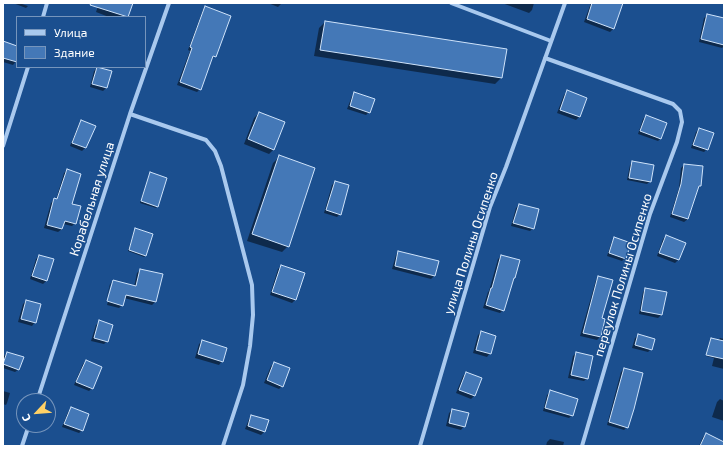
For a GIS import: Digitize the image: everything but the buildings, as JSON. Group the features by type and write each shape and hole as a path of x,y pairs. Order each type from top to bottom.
{"street":[{"path":"43,16 47,3"},
{"name":"Корабельная улица","path":"40,393 130,114 169,3"},
{"path":"451,3 551,41"},
{"name":"улица Полины Осипенко","path":"420,446 490,207 506,167 565,3"},
{"name":"переулок Полины Осипенко","path":"545,58 673,104 680,111 682,122 677,142 650,214 582,446"},
{"path":"3,146 28,68"},
{"path":"130,114 206,140 215,151 221,166 252,286 253,300 250,346 244,385 223,446"},
{"path":"22,446 26,433"}]}
